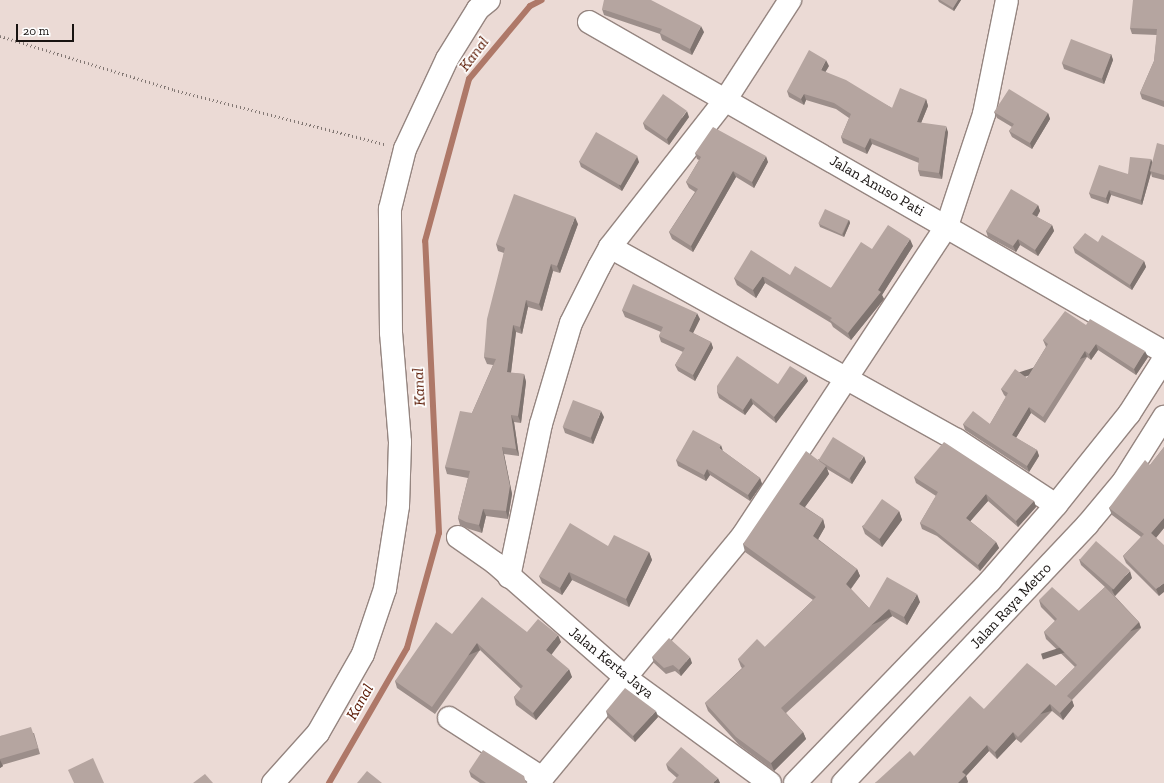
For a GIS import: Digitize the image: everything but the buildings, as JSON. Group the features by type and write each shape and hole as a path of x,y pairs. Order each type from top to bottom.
{"main road":[{"path":"273,783 318,734 363,654 385,589 398,506 400,442 391,333 390,209 405,149 447,59 478,9 489,0"},
{"path":"509,577 541,424 571,323 610,246 726,99 790,0"},
{"path":"449,718 540,781 743,535 845,378 947,226 984,114 1007,0"},
{"name":"Jalan Anuso Pati","path":"589,22 726,99 1164,352"},
{"path":"610,246 957,440 1056,504"},
{"path":"795,783 990,581 1056,504 1129,414 1164,359"},
{"name":"Jalan Raya Metro","path":"843,783 1087,525 1123,482 1164,417"},
{"name":"Jalan Kerta Jaya","path":"458,537 495,563 509,577 626,678 770,783"}],"path":[{"path":"0,36 174,90 405,149"}],"waterway":[{"name":"Kanal","path":"329,783 407,648 439,533 425,241 469,79 530,6 542,0"}]}
